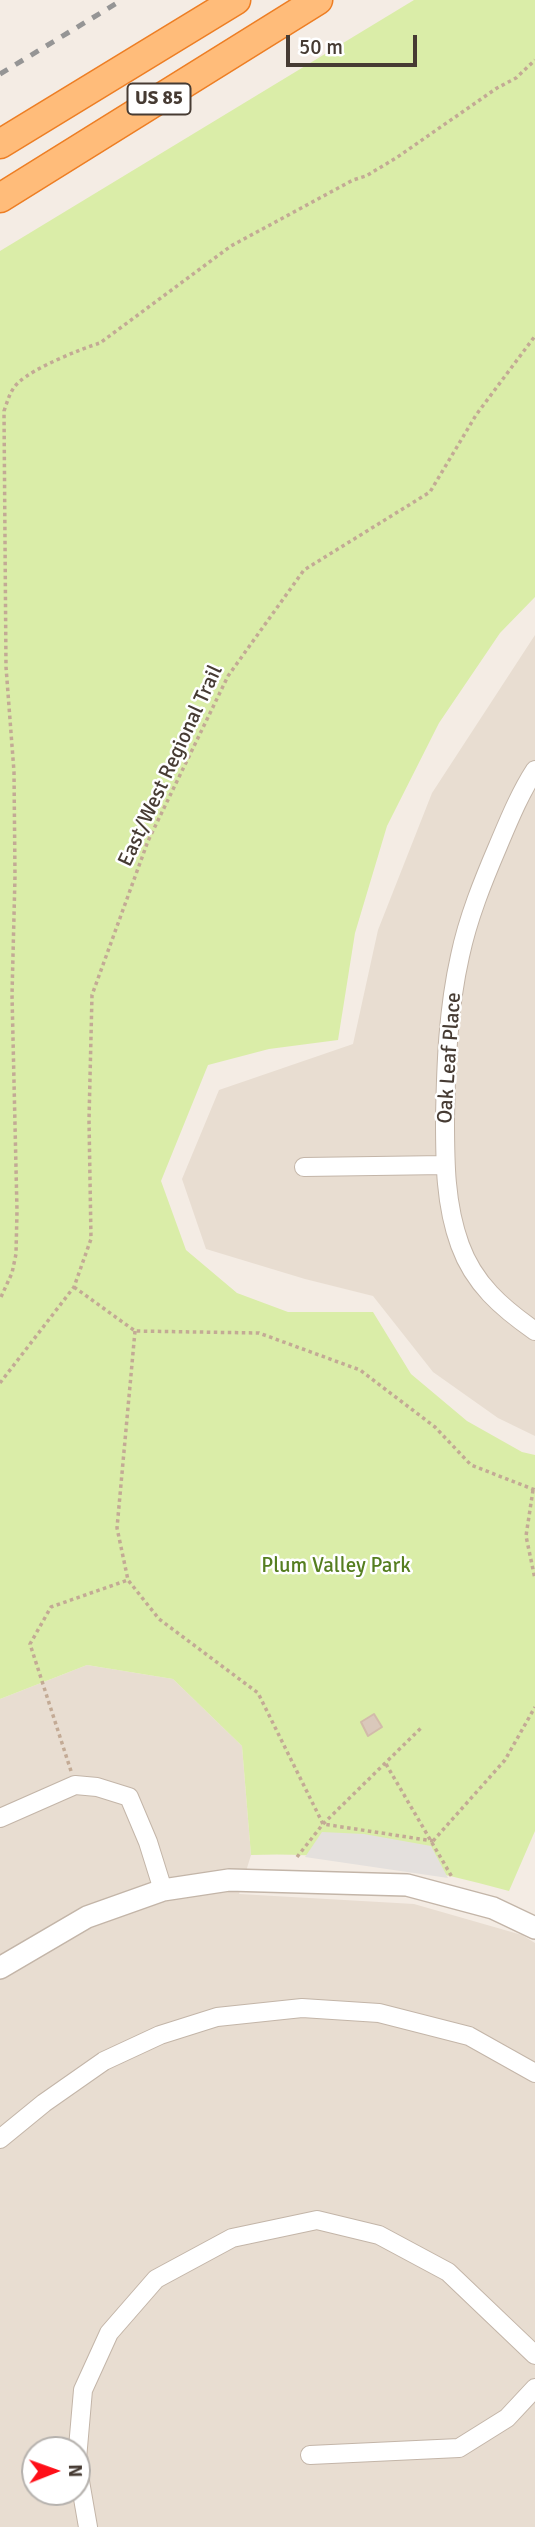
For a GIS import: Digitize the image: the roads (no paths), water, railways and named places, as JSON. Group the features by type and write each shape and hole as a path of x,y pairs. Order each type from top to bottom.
{"highway":[{"name":"US 85","path":"0,144 236,0"},
{"name":"US 85","path":"0,198 317,0"}],"street":[{"name":"Oak Leaf Place","path":"535,769 511,814 494,856 475,904 460,956 446,1059 445,1165 449,1206 460,1246 479,1280 502,1307 535,1331"},
{"path":"304,1167 445,1165"},
{"path":"0,1818 75,1785 97,1787 129,1797 148,1842 163,1890"},
{"path":"0,1968 87,1917 163,1890 229,1880 407,1885 493,1908 535,1928"},
{"path":"0,2139 44,2103 104,2061 160,2035 217,2017 302,2008 379,2013 468,2036 535,2073"},
{"path":"79,2436 83,2390 109,2333 156,2279 232,2238 317,2220 379,2235 448,2272 535,2355"},
{"path":"310,2455 459,2448 506,2418 535,2388"},
{"path":"84,2506 88,2527"}],"railway":[{"path":"0,74 122,0"}],"park label":[{"name":"Plum Valley Park","path":"336,1566"}]}
